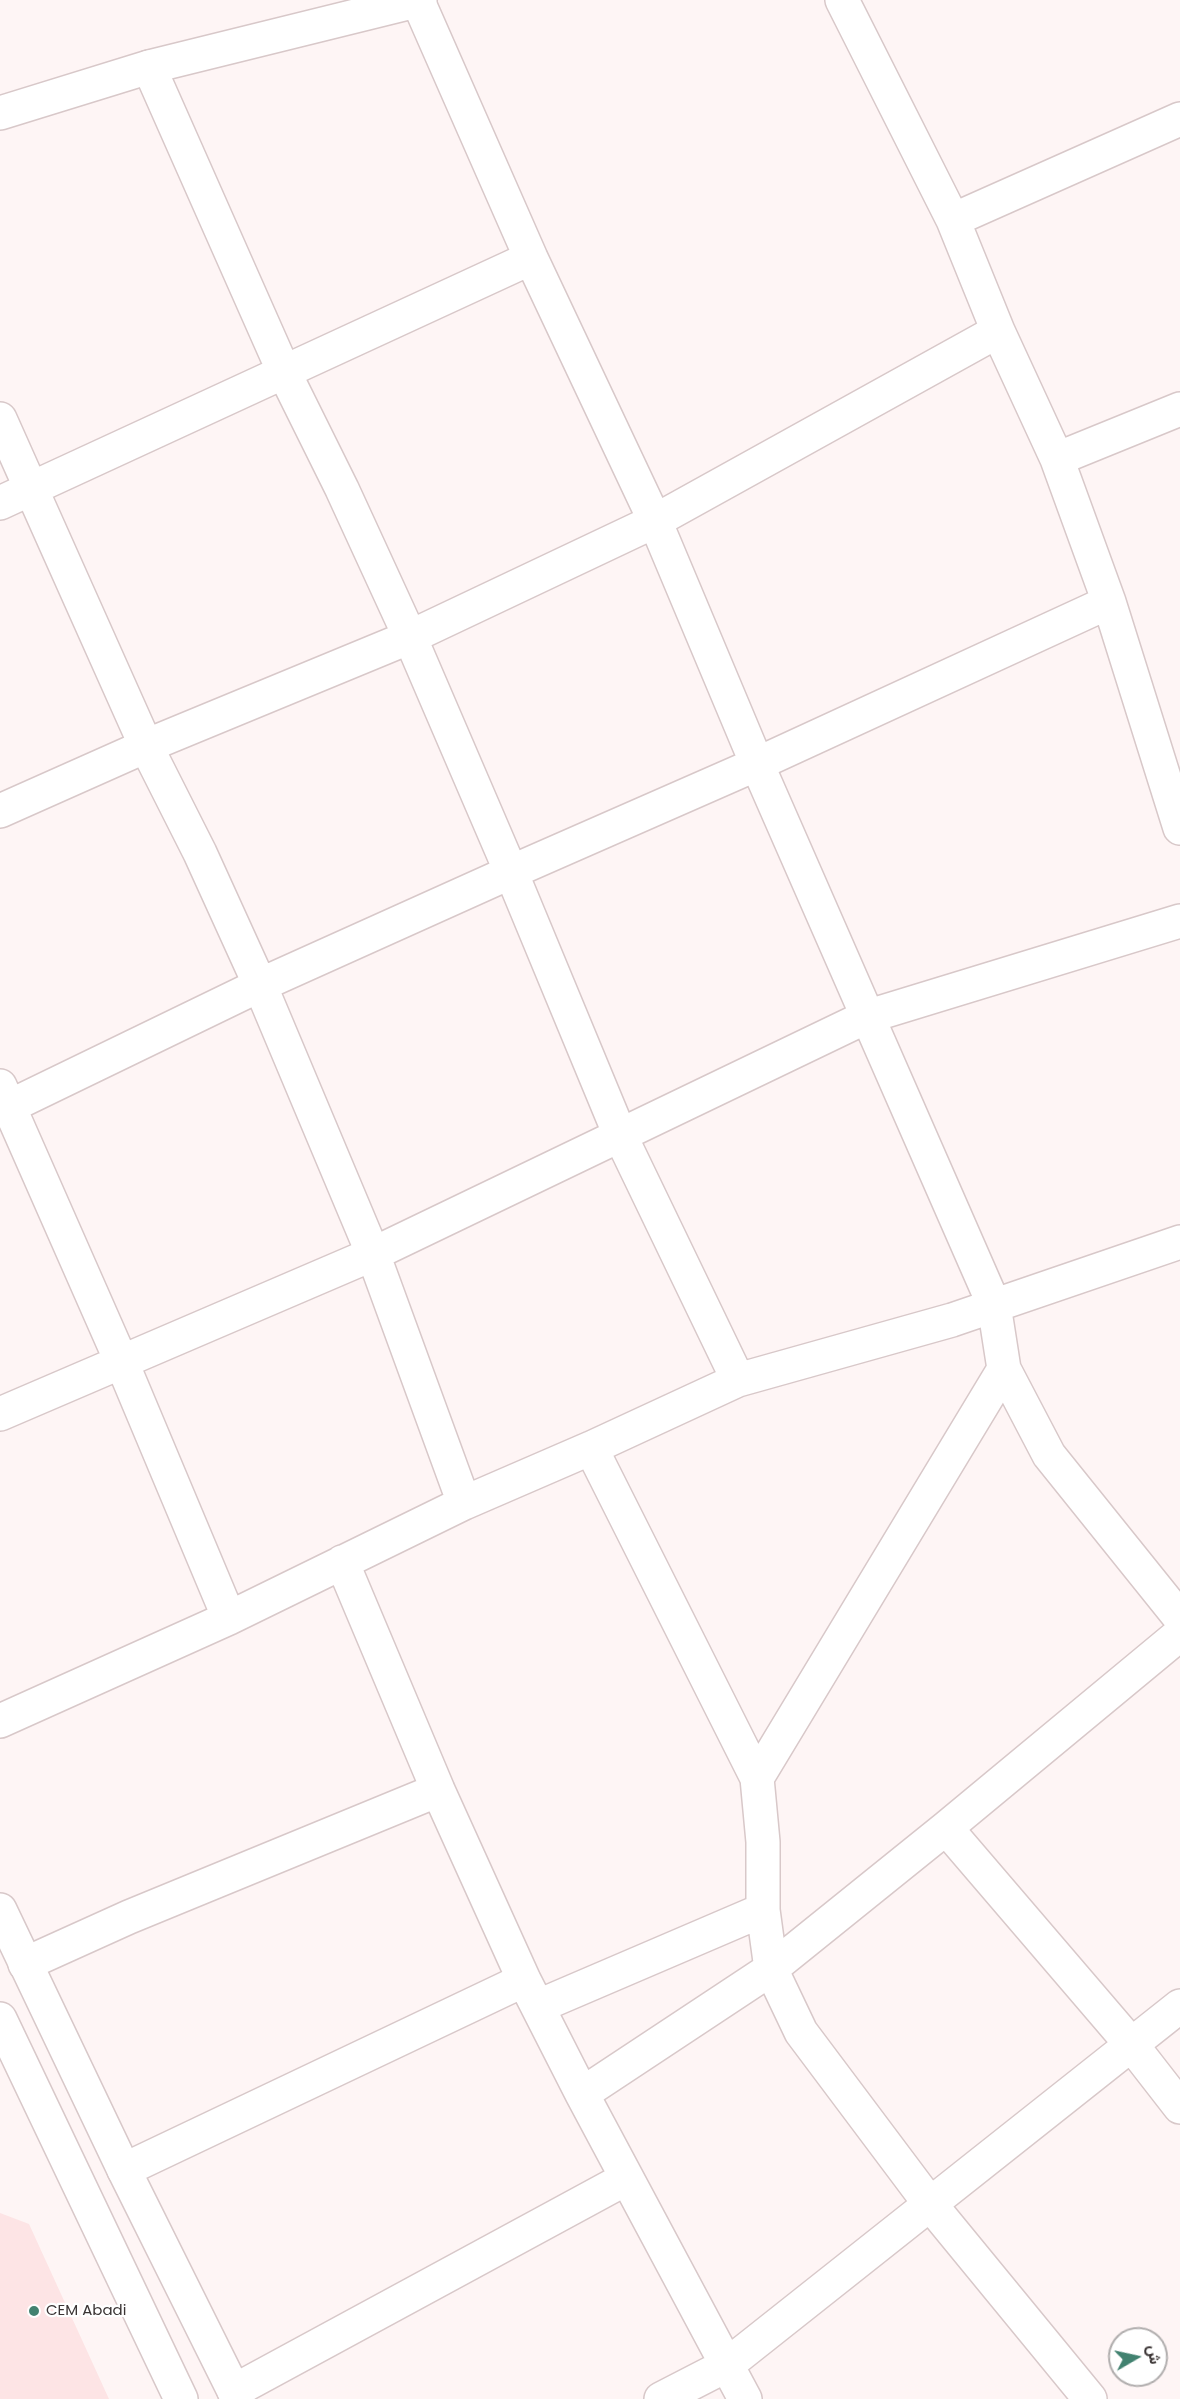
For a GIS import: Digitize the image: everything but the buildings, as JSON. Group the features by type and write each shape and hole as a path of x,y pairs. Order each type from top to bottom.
{"street":[{"path":"0,113 149,67 419,0 531,258 655,521 866,1017 994,1305 1004,1369 1049,1455 1180,1618"},
{"path":"842,0 953,220 998,331 1057,459 1109,602 1180,828"},
{"path":"149,67 284,372 342,489 410,637 620,1135 738,1380"},
{"path":"953,220 1180,119"},
{"path":"0,503 531,258"},
{"path":"0,811 146,746 410,637 655,521 998,331"},
{"path":"1057,459 1180,409"},
{"path":"0,419 146,746 200,853 260,985 373,1254 464,1503"},
{"path":"229,1618 122,1363 4,1101 511,872 757,764 1109,602"},
{"path":"0,1414 373,1254 866,1017 1180,921"},
{"path":"0,1721 229,1618 464,1503 591,1448 738,1380 941,1323 1180,1242"},
{"path":"757,1778 1004,1369"},
{"path":"591,1448 757,1778 763,1842 764,1910 771,1969 801,2032 930,2204 1090,2399"},
{"path":"342,1562 438,1790 532,1993 582,2094 745,2399"},
{"path":"582,2094 771,1969 946,1828 1180,1634"},
{"path":"25,1964 129,1917 438,1790"},
{"path":"946,1828 1131,2044 1180,2108"},
{"path":"0,1910 124,2170 236,2395 627,2178"},
{"path":"124,2170 532,1993 764,1910"},
{"path":"661,2399 727,2365 1180,2006"},
{"path":"0,2019 181,2399"}],"shaded area":[{"name":"CEM Abadi","path":"0,2213 29,2224 109,2399 0,2399"}],"place":[{"name":"CEM Abadi","path":"34,2311"}]}
